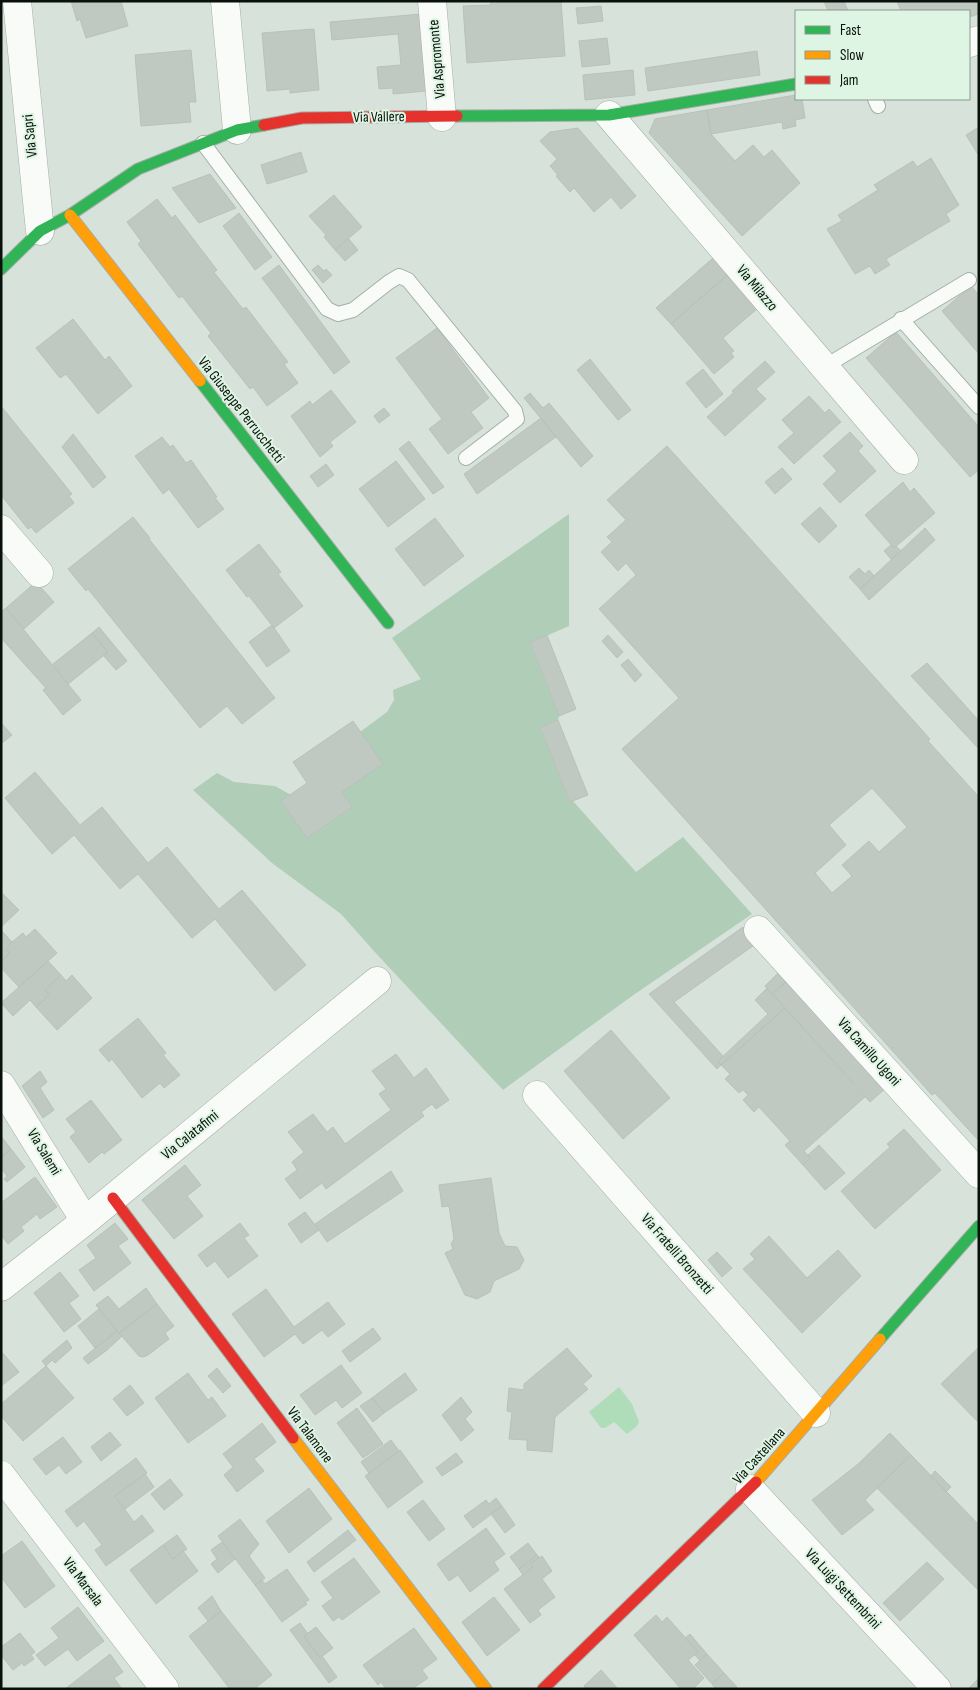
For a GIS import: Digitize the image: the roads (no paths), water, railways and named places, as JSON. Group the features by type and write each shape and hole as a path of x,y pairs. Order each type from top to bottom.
{"street":[{"name":"Via Sapri","path":"16,1 10,45 40,231"},
{"path":"225,1 237,130"},
{"name":"Via Aspromonte","path":"432,1 442,117"},
{"name":"Via Vallere","path":"1,269 40,231 70,215 138,169 237,130 302,118 610,115 795,84"},
{"name":"Via Milazzo","path":"610,115 904,460"},
{"name":"Via Giuseppe Perrucchetti","path":"70,215 388,623"},
{"path":"1,529 39,573"},
{"name":"Via Camillo Ugoni","path":"758,930 979,1174"},
{"name":"Via Calatafimi","path":"1,1287 85,1221 377,981"},
{"name":"Via Salemi","path":"1,1085 85,1221"},
{"name":"Via Fratelli Bronzetti","path":"537,1095 816,1413"},
{"name":"Via Talamone","path":"113,1198 336,1495 486,1689"},
{"name":"Via Castellana","path":"542,1689 750,1490 979,1226"},
{"name":"Via Marsala","path":"1,1475 165,1689"},
{"name":"Via Luigi Settembrini","path":"750,1490 937,1689"}],"lane":[{"path":"203,142 327,309 338,314 353,310 399,276 408,280 515,411 517,420 466,458"},
{"path":"824,367 969,280"},
{"path":"902,319 979,407"}]}
